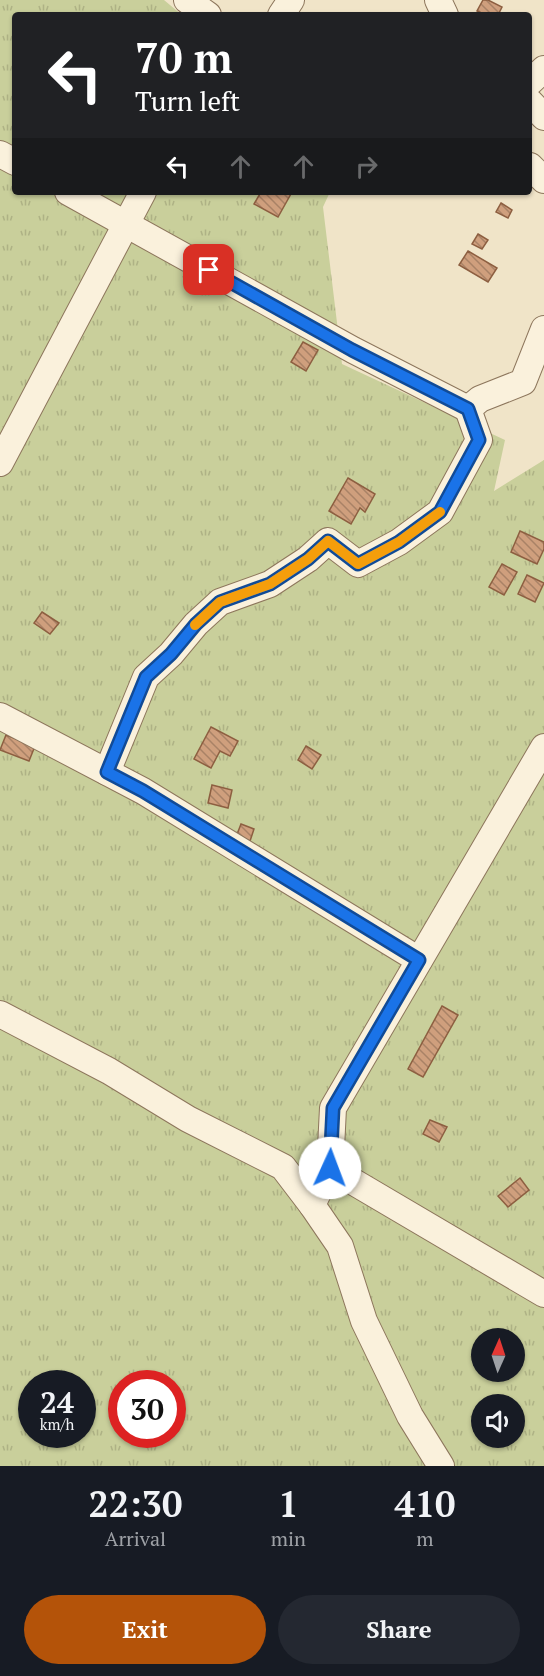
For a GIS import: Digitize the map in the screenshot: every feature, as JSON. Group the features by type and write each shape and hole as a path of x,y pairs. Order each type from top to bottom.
{"street":[{"path":"187,0 204,12"},
{"path":"532,80 544,69"},
{"path":"532,104 544,117"},
{"path":"532,168 544,180"},
{"path":"73,195 352,350 468,409 479,440 440,512 399,542 358,564 328,541 308,559 270,584 220,602 146,677 107,772"},
{"path":"0,463 142,195"},
{"path":"468,409 480,399 523,382 544,329"},
{"path":"0,716 143,791 419,960"},
{"path":"312,1205 330,1168 333,1108 544,747"},
{"path":"0,1014 109,1071 188,1119 283,1167 340,1246 364,1321 410,1416 441,1466"},
{"path":"330,1168 544,1294"}],"green space":[{"path":"0,0 164,0 178,12 12,12 12,195 329,195 323,207 342,364 505,440 494,491 544,460 544,1466 0,1466"}],"building":[{"path":"483,0 502,7 500,12 477,11"},
{"path":"259,195 290,195 278,217 254,204"},
{"path":"501,203 512,210 508,218 496,212"},
{"path":"478,234 488,240 482,249 472,244"},
{"path":"468,251 497,268 488,282 459,265"},
{"path":"303,342 318,350 306,371 291,362"},
{"path":"348,478 375,494 365,512 360,508 351,524 329,511"},
{"path":"520,531 544,542 544,549 537,564 511,552"},
{"path":"502,564 517,572 504,595 489,587"},
{"path":"527,575 544,583 535,602 518,594"},
{"path":"42,612 59,623 50,634 34,623"},
{"path":"211,727 238,741 230,756 220,751 211,768 194,759"},
{"path":"6,735 35,746 29,761 0,750"},
{"path":"306,746 321,755 312,769 298,760"},
{"path":"212,785 232,790 228,808 208,803"},
{"path":"241,824 254,829 250,841 236,837"},
{"path":"442,1006 458,1015 423,1077 408,1069"},
{"path":"430,1120 447,1127 439,1142 423,1134"},
{"path":"520,1178 529,1190 508,1207 498,1196"}],"slow traffic":[{"path":"195,625 220,602 270,584 308,559 328,541 358,564 399,542 440,512"}],"route":[{"path":"209,270 352,350 468,409 479,440 440,512 399,542 358,564 328,541 308,559 270,584 220,602 146,677 107,772 143,791 419,960 333,1108 330,1168"}]}
